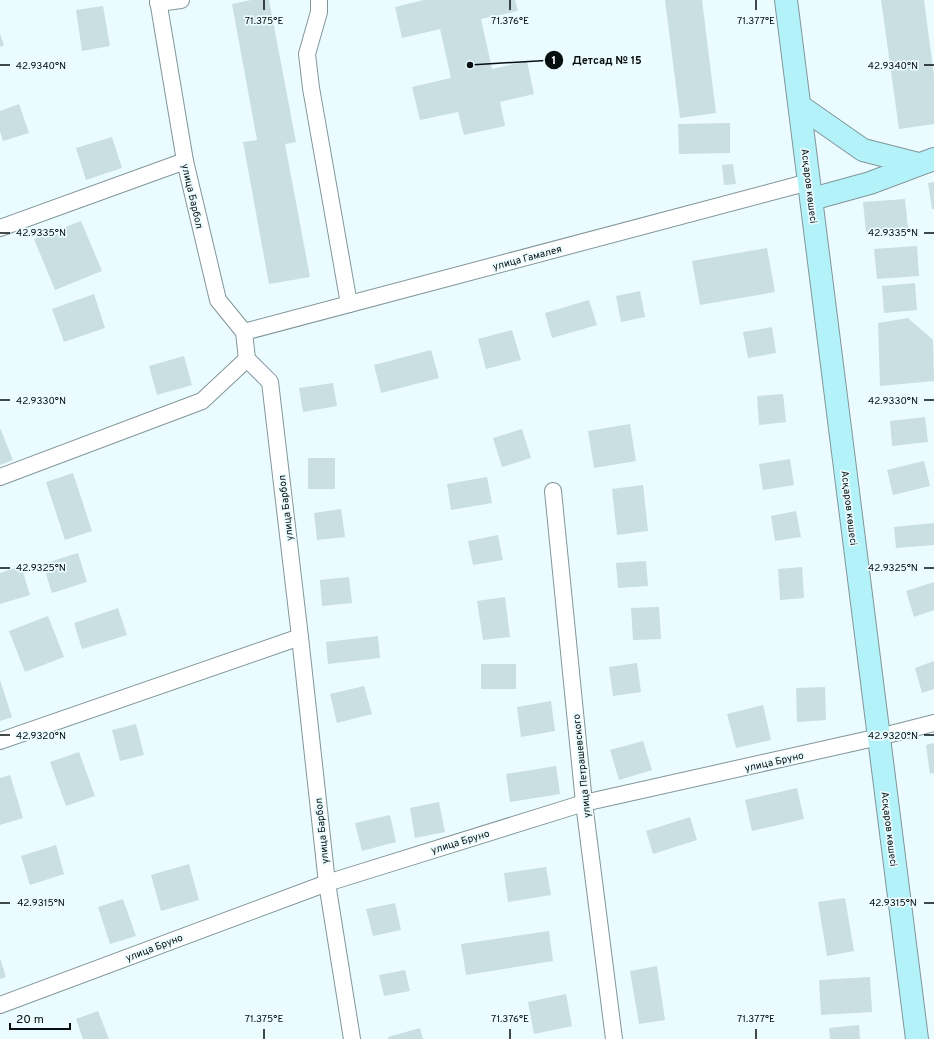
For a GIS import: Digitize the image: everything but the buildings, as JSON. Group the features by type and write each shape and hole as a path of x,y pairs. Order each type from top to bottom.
{"main road":[{"name":"Асқаров көшесі","path":"786,0 917,1039"},
{"path":"800,106 863,150 926,161"},
{"path":"811,190 870,183 926,161"}],"street":[{"path":"158,2 181,0"},
{"path":"319,0 319,12 307,54 310,81 350,304"},
{"name":"улица Барбол","path":"158,2 185,161 218,300 244,332"},
{"path":"0,228 185,161"},
{"name":"улица Гамалея","path":"244,332 350,304 811,190"},
{"path":"0,477 202,401 247,359 244,332"},
{"name":"улица Барбол","path":"247,359 270,382 327,883 352,1039"},
{"name":"улица Петрашевского","path":"553,491 584,803 614,1039"},
{"path":"0,742 300,637"},
{"name":"улица Бруно","path":"0,1005 327,883 584,803 879,737 934,723"}],"place":[{"name":"Детсад № 15","path":"470,65"}]}
